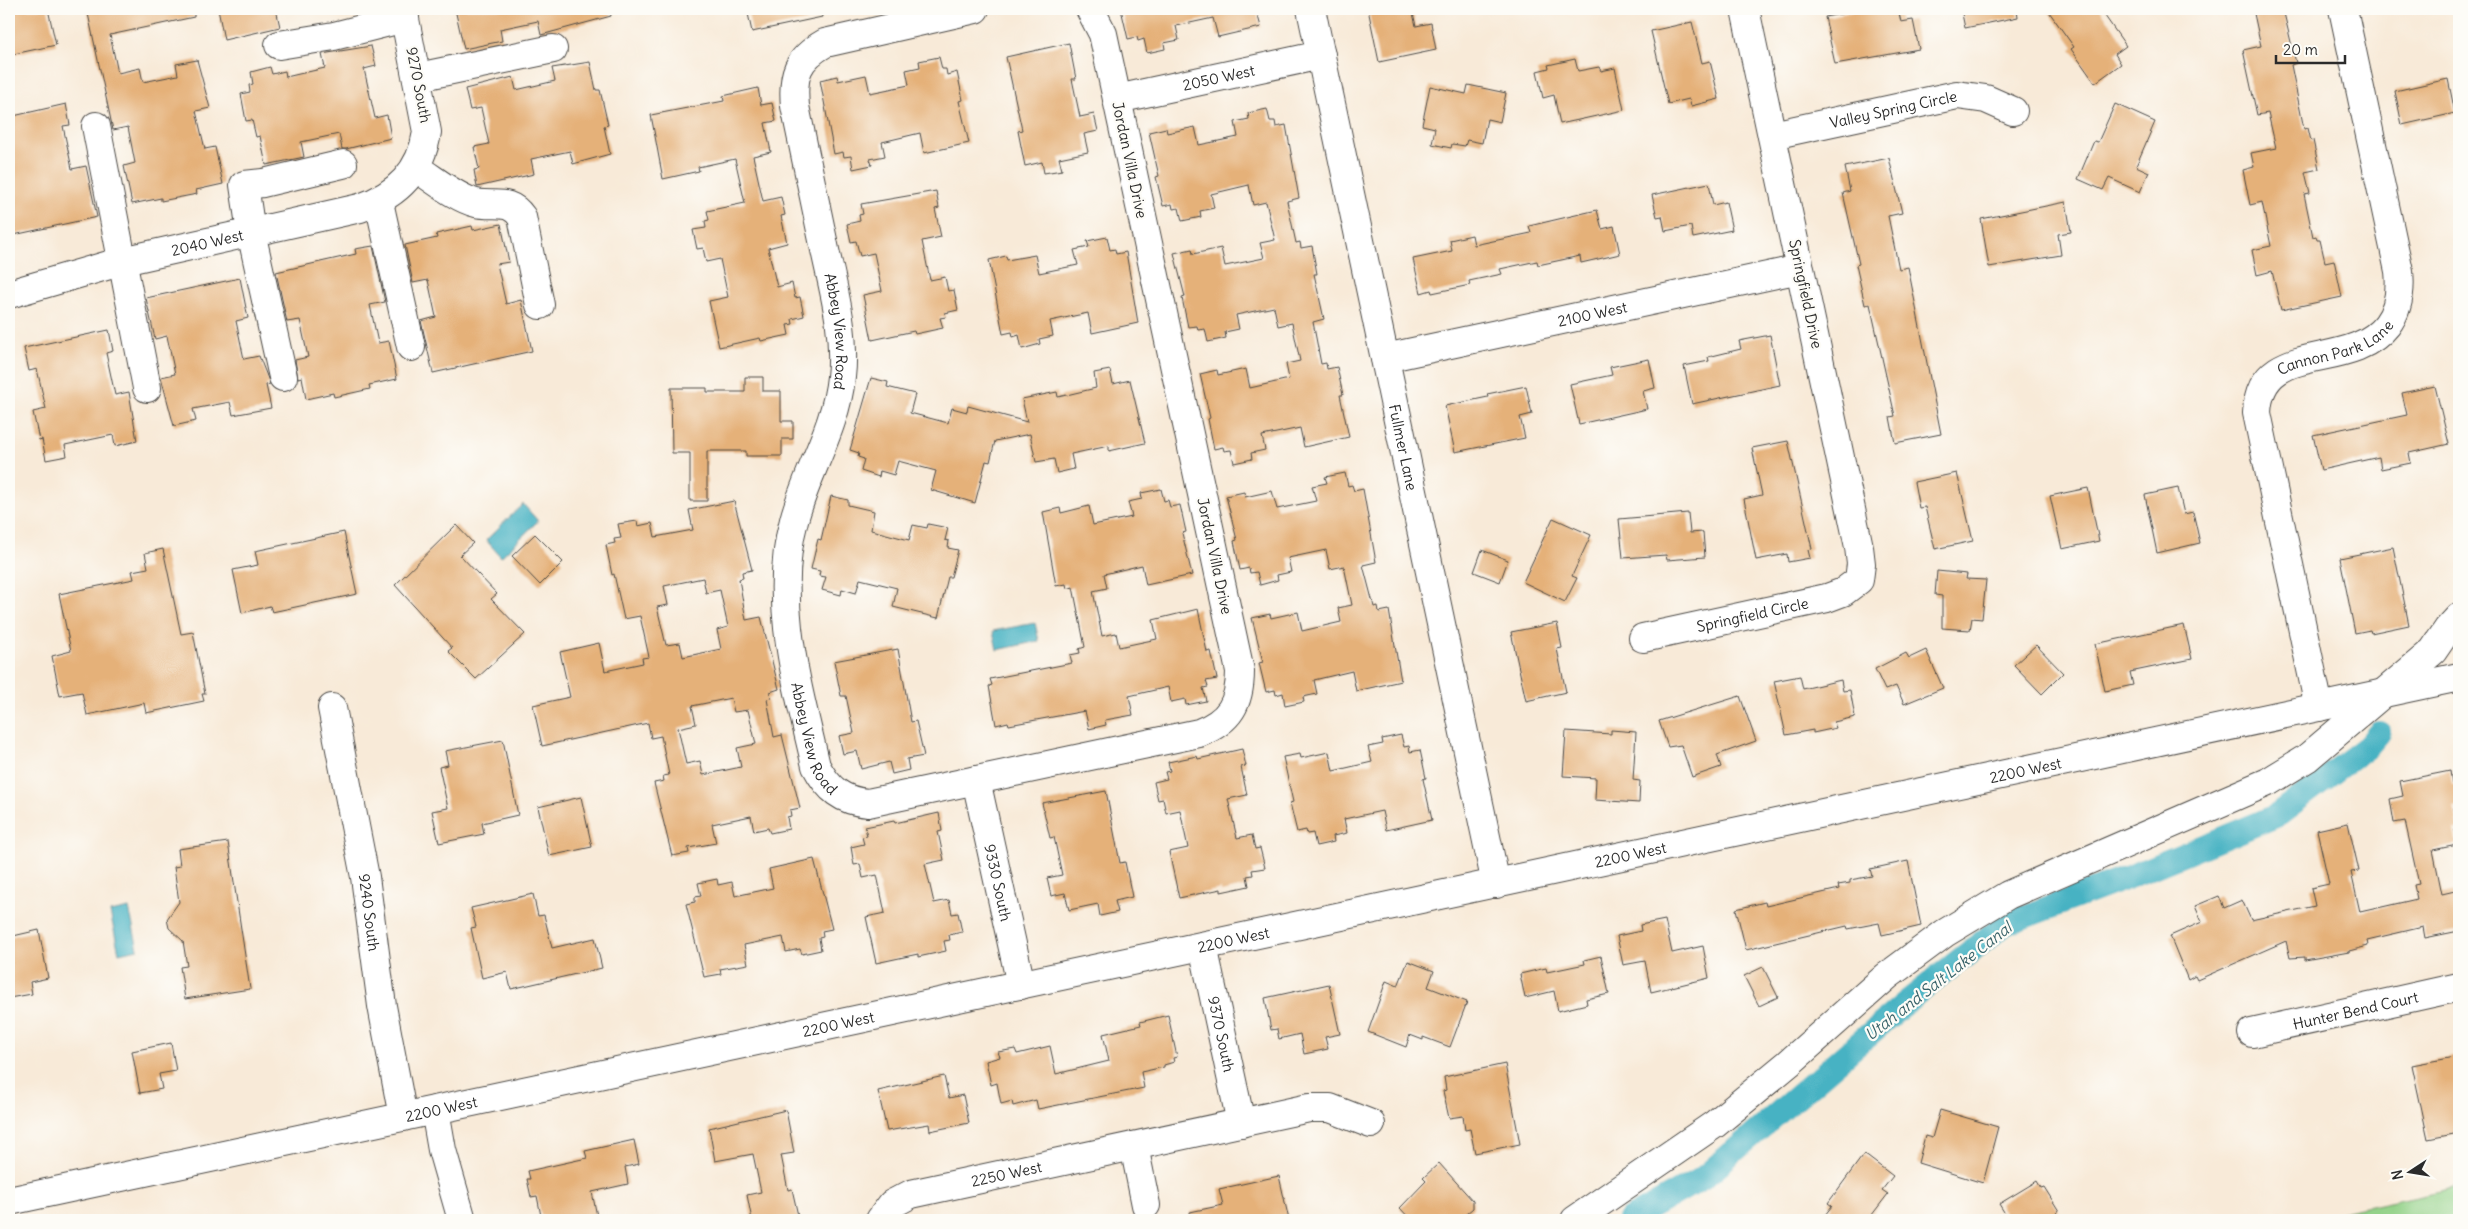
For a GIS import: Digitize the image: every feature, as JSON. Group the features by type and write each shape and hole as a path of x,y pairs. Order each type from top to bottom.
{"street":[{"name":"Abbey View Road","path":"844,798 824,782 816,766 789,637 786,602 786,571 793,522 810,473 831,423 838,397 843,350 840,317 795,106 795,75 802,61 812,50 826,43 975,9"},
{"name":"Jordan Villa Drive","path":"844,798 868,803 1199,733 1213,728 1226,718 1234,705 1240,689 1238,662 1103,34 1090,9"},
{"name":"Fullmer Lane","path":"1311,9 1496,884"},
{"name":"Springfield Drive","path":"1745,9 1859,546 1861,564 1859,580"},
{"name":"Cannon Park Lane","path":"2319,707 2257,413 2257,403 2262,388 2279,369 2298,361 2349,351 2372,340 2390,321 2399,297 2398,271 2343,9"},
{"path":"279,45 334,36 404,13"},
{"name":"9270 South","path":"404,13 418,77 427,132 425,148 410,176"},
{"path":"418,77 553,49"},
{"name":"2050 West","path":"1117,99 1321,55"},
{"name":"Valley Spring Circle","path":"1772,135 1957,96 1986,98 2013,111"},
{"path":"96,126 147,388"},
{"path":"283,377 250,232 244,185 343,164"},
{"path":"410,176 476,203 508,205 516,209 522,217 540,305"},
{"name":"2040 West","path":"9,294 123,261 360,208 380,202 410,176"},
{"path":"380,202 411,347"},
{"name":"2100 West","path":"1385,358 1800,269"},
{"name":"Springfield Circle","path":"1643,638 1826,598 1844,592 1859,580"},
{"path":"1575,1220 1715,1124 1789,1063 1887,976 1945,933 2008,895 2268,782 2307,758 2433,651 2459,617"},
{"name":"2200 West","path":"9,1201 2459,677"},
{"name":"9240 South","path":"332,708 365,877 382,1006 403,1117"},
{"name":"9330 South","path":"976,780 1021,985"},
{"name":"9370 South","path":"1203,946 1241,1123"},
{"name":"Hunter Bend Court","path":"2252,1034 2459,987"},
{"name":"2250 West","path":"882,1216 896,1201 911,1194 1319,1107 1340,1111 1371,1124"},
{"path":"434,1110 442,1150 462,1220"},
{"path":"1134,1146 1146,1205"}],"green space":[{"path":"2459,1187 2459,1220 2305,1220"}],"water":[{"path":"523,504 538,521 501,557 486,540"},
{"path":"1035,623 1039,641 997,650 993,631"},
{"path":"129,908 138,949 119,953 110,912"}],"building":[{"path":"9,9 48,9 56,45 9,55"},
{"path":"87,9 194,9 194,17 110,35 118,73 140,68 143,82 178,75 176,64 197,60 210,108 196,111 205,149 215,147 223,184 196,190 197,194 161,201 161,198 132,204 124,166 135,163 128,127 113,130"},
{"path":"218,9 276,9 280,27 224,40"},
{"path":"455,9 610,9 611,16 541,35 538,21 500,29 502,41 464,49"},
{"path":"747,9 821,9 822,17 752,32"},
{"path":"1121,9 1256,9 1261,27 1218,37 1213,18 1176,26 1179,40 1164,43 1165,49 1147,53 1144,39 1138,41 1137,37 1128,39"},
{"path":"1368,9 1412,9 1416,26 1431,23 1436,50 1379,62"},
{"path":"1867,9 1898,9 1901,22 1913,20 1919,49 1835,64 1825,17"},
{"path":"1961,9 2017,9 2018,17 1965,28"},
{"path":"2047,9 2100,9 2126,46 2115,54 2121,64 2095,83 2071,49 2074,47"},
{"path":"2253,9 2283,9 2296,63 2291,65 2304,129 2308,128 2311,141 2313,140 2319,169 2305,172 2310,193 2304,194 2313,237 2316,236 2317,240 2320,240 2325,262 2334,260 2342,297 2281,310 2272,271 2257,275 2252,250 2271,246 2262,202 2250,205 2243,170 2254,167 2251,153 2276,148 2268,113 2257,115 2243,50 2261,46"},
{"path":"1692,22 1702,63 1710,61 1719,99 1691,106 1689,99 1668,104 1651,31"},
{"path":"1069,43 1076,79 1072,79 1080,117 1094,114 1098,131 1084,134 1088,152 1059,158 1062,170 1044,173 1042,162 1025,166 1018,131 1022,130 1006,57"},
{"path":"371,46 376,66 364,69 375,118 387,115 391,138 346,149 342,149 339,134 301,142 304,157 266,165 260,136 256,137 252,120 246,121 241,94 250,92 249,85 253,84 251,72 270,67 272,74 285,71 286,77 325,68 322,54"},
{"path":"939,57 942,69 946,69 947,75 957,72 963,100 959,101 969,143 924,153 920,133 882,142 885,156 870,159 872,165 853,169 851,156 844,157 843,152 834,154 820,80 837,76 838,81 866,75 870,93 909,85 906,70 920,67 919,61"},
{"path":"1575,59 1578,71 1599,67 1601,71 1615,68 1624,110 1560,124 1554,95 1543,98 1537,71 1549,68 1548,65"},
{"path":"590,62 596,90 600,90 608,125 604,126 610,154 573,164 570,151 531,159 534,174 477,187 474,170 479,169 474,147 489,144 481,108 470,110 465,89 513,77 516,90 555,81 552,68"},
{"path":"2448,79 2455,113 2402,125 2395,91"},
{"path":"1468,85 1506,93 1500,122 1487,119 1482,143 1467,140 1465,146 1452,144 1451,148 1432,144 1435,128 1422,125 1430,86 1466,94"},
{"path":"758,88 761,105 772,103 776,121 765,123 771,152 753,156 763,201 781,197 785,215 781,216 787,243 768,248 777,287 792,283 795,298 800,297 804,316 792,319 793,324 787,325 789,335 761,341 760,338 719,347 709,301 728,297 720,259 706,262 703,248 697,249 693,230 706,228 705,221 709,220 707,211 745,203 735,159 698,167 699,171 663,179 651,115 724,101 723,96"},
{"path":"66,104 70,125 63,126 72,169 86,166 97,217 9,236 9,117"},
{"path":"2115,104 2155,122 2136,166 2149,172 2140,192 2109,178 2103,190 2078,179 2094,141 2098,142"},
{"path":"1267,109 1270,121 1275,121 1276,127 1286,125 1299,198 1287,201 1296,243 1300,242 1301,248 1312,246 1317,274 1314,274 1324,319 1313,322 1321,364 1326,363 1327,369 1337,367 1343,395 1340,395 1349,437 1304,447 1300,428 1262,436 1265,450 1251,453 1252,459 1234,463 1231,450 1224,451 1223,447 1214,449 1208,419 1210,418 1200,374 1217,370 1218,375 1246,369 1250,388 1289,379 1286,364 1300,361 1292,323 1278,326 1274,307 1236,315 1239,329 1225,332 1226,338 1208,342 1205,329 1198,330 1197,326 1188,327 1182,298 1185,297 1174,253 1192,249 1193,254 1221,248 1225,266 1264,258 1260,243 1275,240 1266,202 1253,205 1249,185 1211,194 1214,208 1200,211 1201,217 1182,221 1179,208 1173,209 1172,204 1163,206 1156,177 1159,176 1149,132 1166,128 1167,133 1195,127 1199,145 1238,137 1235,122 1249,119 1248,113"},
{"path":"1889,158 1902,213 1888,216 1899,269 1908,267 1941,434 1895,443 1890,417 1895,416 1870,304 1865,305 1856,265 1859,264 1843,193 1850,191 1845,167"},
{"path":"1709,183 1713,205 1726,202 1732,230 1693,238 1691,226 1665,231 1662,216 1657,217 1652,195"},
{"path":"936,191 939,208 935,209 941,237 922,241 930,280 945,277 948,291 954,290 958,310 945,313 946,317 940,318 943,328 915,334 914,331 872,340 863,295 882,291 874,253 860,256 856,241 851,242 847,224 860,221 859,215 863,214 861,204"},
{"path":"2066,202 2071,232 2058,234 2061,255 1989,267 1981,219"},
{"path":"1597,210 1602,229 1614,226 1620,254 1581,263 1580,256 1538,265 1537,261 1500,269 1502,274 1469,281 1470,285 1432,293 1431,290 1421,293 1413,259 1452,251 1450,240 1472,235 1474,245 1531,233 1529,226"},
{"path":"501,224 509,262 497,264 506,304 521,300 532,351 433,373 421,321 436,317 428,280 413,283 405,245 437,238 436,234 472,226 473,230"},
{"path":"1107,237 1110,250 1115,249 1116,254 1126,252 1138,323 1092,333 1088,313 1050,321 1053,336 1039,339 1040,344 1022,349 1019,335 1013,337 1012,332 1003,334 989,260 1006,256 1007,260 1035,255 1039,273 1078,265 1074,250 1089,247 1087,241"},
{"path":"373,246 385,302 370,305 378,343 389,341 397,379 369,385 370,389 334,397 333,393 306,399 302,377 298,378 295,360 308,357 300,320 287,322 276,272 356,254 355,249"},
{"path":"240,278 248,318 236,321 244,359 259,356 270,384 266,385 271,408 233,415 230,402 193,409 196,421 174,426 161,377 175,374 167,336 155,339 146,298"},
{"path":"109,330 113,351 106,353 115,395 129,392 137,441 115,446 113,435 65,445 67,456 46,460 42,439 39,440 33,412 46,409 37,369 29,371 24,348"},
{"path":"1770,335 1780,385 1692,404 1684,366 1709,361 1708,357 1741,349 1739,341"},
{"path":"1649,359 1655,388 1643,391 1647,409 1579,424 1570,384 1612,375 1610,367"},
{"path":"1110,370 1113,384 1130,380 1145,443 1109,451 1109,446 1071,454 1074,469 1057,473 1054,459 1036,462 1030,434 995,441 990,462 986,461 975,503 931,490 936,471 898,461 894,475 880,471 879,477 861,471 864,459 858,457 859,453 850,450 871,378 888,382 887,387 915,394 910,413 948,423 952,408 967,412 968,406 1027,422 1022,399 1057,392 1058,397 1096,388 1094,373"},
{"path":"745,377 763,377 763,391 781,391 781,421 793,421 793,439 782,439 782,456 746,456 746,451 707,451 707,501 690,501 690,453 672,453 671,388 707,388 707,392 745,392"},
{"path":"1526,386 1532,414 1520,417 1525,438 1455,452 1445,406 1488,397 1487,394"},
{"path":"2435,386 2449,444 2409,453 2411,463 2381,469 2379,457 2321,470 2313,435 2407,415 2402,393"},
{"path":"1788,441 1812,549 1808,550 1810,558 1788,562 1787,554 1756,560 1744,499 1762,495 1752,448"},
{"path":"1345,473 1348,486 1352,485 1354,491 1363,489 1376,562 1363,565 1374,607 1378,606 1379,612 1389,610 1401,681 1356,691 1352,671 1314,680 1317,694 1303,697 1304,702 1285,706 1283,693 1276,695 1275,690 1266,692 1259,663 1263,662 1252,618 1270,614 1271,618 1298,612 1302,631 1341,622 1338,608 1352,605 1344,566 1330,569 1326,550 1288,558 1291,572 1277,575 1278,580 1260,585 1257,572 1250,573 1249,568 1240,570 1234,541 1237,540 1226,496 1244,492 1245,497 1272,491 1277,509 1316,501 1312,486 1327,483 1325,477"},
{"path":"1957,473 1973,541 1935,549 1925,507 1919,508 1914,482"},
{"path":"2088,488 2099,541 2062,549 2050,496"},
{"path":"2178,488 2184,514 2193,512 2200,543 2157,553 2145,495"},
{"path":"1161,489 1164,501 1168,500 1170,507 1180,505 1186,532 1182,533 1192,575 1146,585 1142,565 1104,574 1107,588 1093,591 1102,636 1116,633 1119,647 1157,639 1153,620 1198,609 1207,652 1211,651 1217,679 1206,681 1208,687 1203,688 1206,701 1186,705 1185,699 1171,702 1168,687 1129,696 1133,715 1105,720 1106,725 1089,729 1085,711 1009,725 1008,722 996,725 989,686 992,685 990,679 1072,663 1070,655 1080,653 1079,649 1085,647 1073,587 1067,589 1066,584 1056,586 1043,512 1060,508 1061,513 1089,506 1093,525 1132,517 1128,502 1142,499 1141,493"},
{"path":"831,496 848,500 848,505 874,511 871,530 909,540 913,525 927,528 928,524 948,528 945,540 949,541 948,548 958,550 951,577 948,577 938,618 893,607 897,588 860,579 856,593 842,589 841,595 822,590 826,577 819,576 820,571 811,569 818,539 821,540"},
{"path":"734,501 752,570 742,572 743,578 739,579 746,620 761,617 779,689 770,692 771,698 767,699 774,737 782,735 800,808 790,810 791,816 787,817 789,829 770,833 768,828 754,831 751,816 712,824 716,843 688,848 689,853 672,856 654,783 664,781 663,776 669,775 661,736 651,738 648,723 542,746 533,705 570,697 560,652 599,643 605,671 643,663 642,658 649,657 640,616 624,619 606,545 615,543 614,539 621,538 618,524 637,521 638,526 652,523 655,537 693,530 689,510","holes":["703,578 706,593 720,590 728,627 717,630 721,649 683,657 680,643 666,645 657,607 668,605 664,586","731,698 734,712 748,710 756,744 737,748 741,767 703,775 700,761 686,764 678,728 696,724 692,706"]},
{"path":"1688,513 1690,533 1703,532 1705,557 1667,560 1666,555 1623,558 1619,519"},
{"path":"1553,518 1591,535 1572,576 1577,578 1565,602 1523,582"},
{"path":"456,525 473,543 460,555 497,594 491,599 525,634 476,679 448,651 452,648 395,585"},
{"path":"344,532 357,594 272,612 270,606 242,613 233,570 258,565 255,551"},
{"path":"535,534 563,562 540,585 512,556"},
{"path":"2393,547 2409,625 2371,633 2370,630 2355,633 2340,558"},
{"path":"163,549 181,634 193,632 205,694 202,694 204,701 146,713 144,703 87,715 82,692 60,696 52,656 71,651 59,594 134,579 132,571 148,568 145,553"},
{"path":"1482,550 1508,560 1500,582 1474,572"},
{"path":"1937,571 1967,574 1966,579 1986,580 1982,619 1972,618 1970,630 1942,628 1942,596 1935,595"},
{"path":"1557,623 1562,648 1557,649 1566,692 1526,701 1511,632"},
{"path":"2184,625 2192,659 2130,672 2133,685 2105,691 2095,644"},
{"path":"2036,645 2063,673 2042,694 2014,665"},
{"path":"898,649 911,722 916,721 924,756 907,759 909,770 892,774 889,762 861,769 857,751 843,754 839,736 854,733 846,696 841,696 834,661"},
{"path":"1926,650 1943,688 1904,704 1896,686 1885,690 1875,669 1906,653 1909,658"},
{"path":"1800,676 1803,689 1841,680 1843,691 1850,690 1855,717 1834,722 1836,728 1813,733 1813,730 1786,735 1774,681"},
{"path":"1740,696 1756,741 1717,755 1721,767 1692,777 1681,745 1668,747 1659,721"},
{"path":"1611,730 1636,732 1633,780 1640,781 1639,803 1595,800 1596,778 1563,776 1566,731 1611,734"},
{"path":"1401,735 1404,747 1409,746 1410,752 1420,750 1426,778 1423,779 1432,820 1386,830 1382,811 1344,819 1347,833 1333,836 1334,842 1316,846 1313,833 1307,834 1306,830 1297,832 1290,803 1293,802 1283,757 1300,754 1301,758 1329,752 1333,771 1372,762 1368,747 1383,744 1382,739"},
{"path":"503,740 518,815 482,823 484,834 439,843 432,811 448,808 439,767 448,765 445,751"},
{"path":"1242,749 1246,766 1241,767 1247,795 1228,799 1237,838 1252,835 1255,849 1260,848 1265,868 1252,870 1253,875 1247,876 1249,886 1221,892 1221,889 1179,898 1169,852 1188,848 1180,810 1166,813 1163,799 1158,800 1154,782 1167,779 1165,772 1170,771 1168,762 1197,756 1198,759"},
{"path":"2450,771 2452,784 2455,783 2459,805 2459,807 2454,808 2459,829 2454,830 2457,845 2433,850 2442,894 2459,890 2459,931 2425,938 2423,927 2367,940 2368,946 2349,952 2305,960 2305,957 2290,958 2286,941 2197,980 2195,976 2188,980 2170,936 2202,922 2195,906 2219,896 2224,908 2242,900 2251,920 2315,906 2311,888 2329,884 2317,830 2348,823 2359,871 2351,872 2360,912 2417,899 2414,885 2419,884 2405,821 2394,823 2390,799 2403,796 2400,781"},
{"path":"1106,791 1120,863 1125,862 1132,897 1115,901 1118,912 1100,916 1098,904 1069,910 1065,893 1051,896 1047,878 1062,875 1054,837 1050,838 1042,803"},
{"path":"581,797 592,847 549,856 538,807"},
{"path":"939,813 942,831 938,832 944,860 925,864 934,903 949,900 952,914 958,913 962,932 949,935 950,940 944,941 946,951 918,957 918,954 876,963 866,917 885,913 877,875 863,878 860,864 854,865 851,847 864,844 862,837 867,836 865,827 894,821 895,823"},
{"path":"228,842 250,989 185,999 180,967 187,966 183,941 169,928 167,919 179,902 174,867 180,866 178,849"},
{"path":"814,859 832,929 822,931 823,937 819,938 821,950 802,954 800,949 786,952 783,937 744,945 748,964 720,969 721,974 704,977 686,904 695,902 695,897 701,896 698,883 717,879 718,885 732,882 735,896 773,888 769,869"},
{"path":"1908,861 1921,926 1882,935 1879,923 1848,929 1847,926 1746,950 1736,909 1765,902 1766,906 1839,889 1838,885 1850,883 1850,880 1872,876 1870,869"},
{"path":"533,894 538,916 544,915 552,948 595,938 602,968 511,989 507,972 482,978 471,928 476,927 471,908"},
{"path":"1665,920 1672,953 1703,946 1709,978 1651,992 1645,961 1623,965 1617,936 1641,931 1640,925"},
{"path":"39,930 48,978 30,982 32,994 9,998 9,937"},
{"path":"1601,956 1609,994 1586,999 1587,1004 1558,1011 1554,991 1525,998 1520,974 1546,968 1547,972 1585,964 1584,960"},
{"path":"1408,961 1434,971 1428,987 1467,1002 1450,1047 1423,1037 1423,1040 1410,1035 1406,1047 1368,1032 1386,981 1398,986"},
{"path":"1763,967 1778,997 1759,1006 1744,976"},
{"path":"1329,984 1340,1034 1325,1037 1328,1049 1304,1054 1300,1034 1279,1039 1277,1029 1271,1030 1265,998"},
{"path":"1168,1015 1177,1057 1173,1058 1174,1062 1164,1065 1164,1067 1141,1072 1144,1088 1038,1109 1036,1100 1013,1106 1012,1101 1001,1104 997,1083 991,1085 986,1061 1000,1057 998,1052 1015,1049 1017,1054 1050,1046 1056,1074 1109,1061 1103,1034 1141,1025 1140,1022"},
{"path":"171,1043 176,1071 159,1074 162,1089 140,1093 132,1051"},
{"path":"2459,1056 2459,1133 2428,1139 2412,1065"},
{"path":"1505,1064 1520,1144 1475,1153 1470,1129 1465,1130 1463,1116 1449,1118 1443,1091 1446,1090 1444,1077"},
{"path":"944,1076 949,1098 963,1095 969,1123 930,1131 929,1124 887,1131 878,1091"},
{"path":"786,1110 794,1153 781,1155 788,1190 792,1189 799,1220 752,1220 747,1195 761,1192 753,1154 715,1161 709,1128"},
{"path":"1940,1110 1998,1127 1983,1183 1918,1163 1925,1136 1932,1138"},
{"path":"634,1140 639,1164 625,1167 628,1184 592,1192 597,1216 581,1220 545,1220 544,1215 541,1216 537,1196 531,1197 527,1179 530,1179 528,1171 587,1158 585,1151"},
{"path":"1864,1154 1893,1176 1882,1190 1888,1194 1868,1220 1821,1220 1832,1206 1828,1203"},
{"path":"1439,1163 1473,1201 1473,1208 1459,1220 1411,1220 1400,1208 1426,1181 1423,1178"},
{"path":"1279,1176 1289,1220 1190,1220 1190,1212 1223,1205 1219,1189"},
{"path":"2037,1181 2041,1188 2044,1187 2059,1211 2056,1213 2060,1220 2009,1220 1999,1204"}],"waterway":[{"name":"Utah and Salt Lake Canal","path":"1629,1220 1704,1177 1902,1006 2005,924 2124,879 2276,816 2368,746 2379,733"}]}
